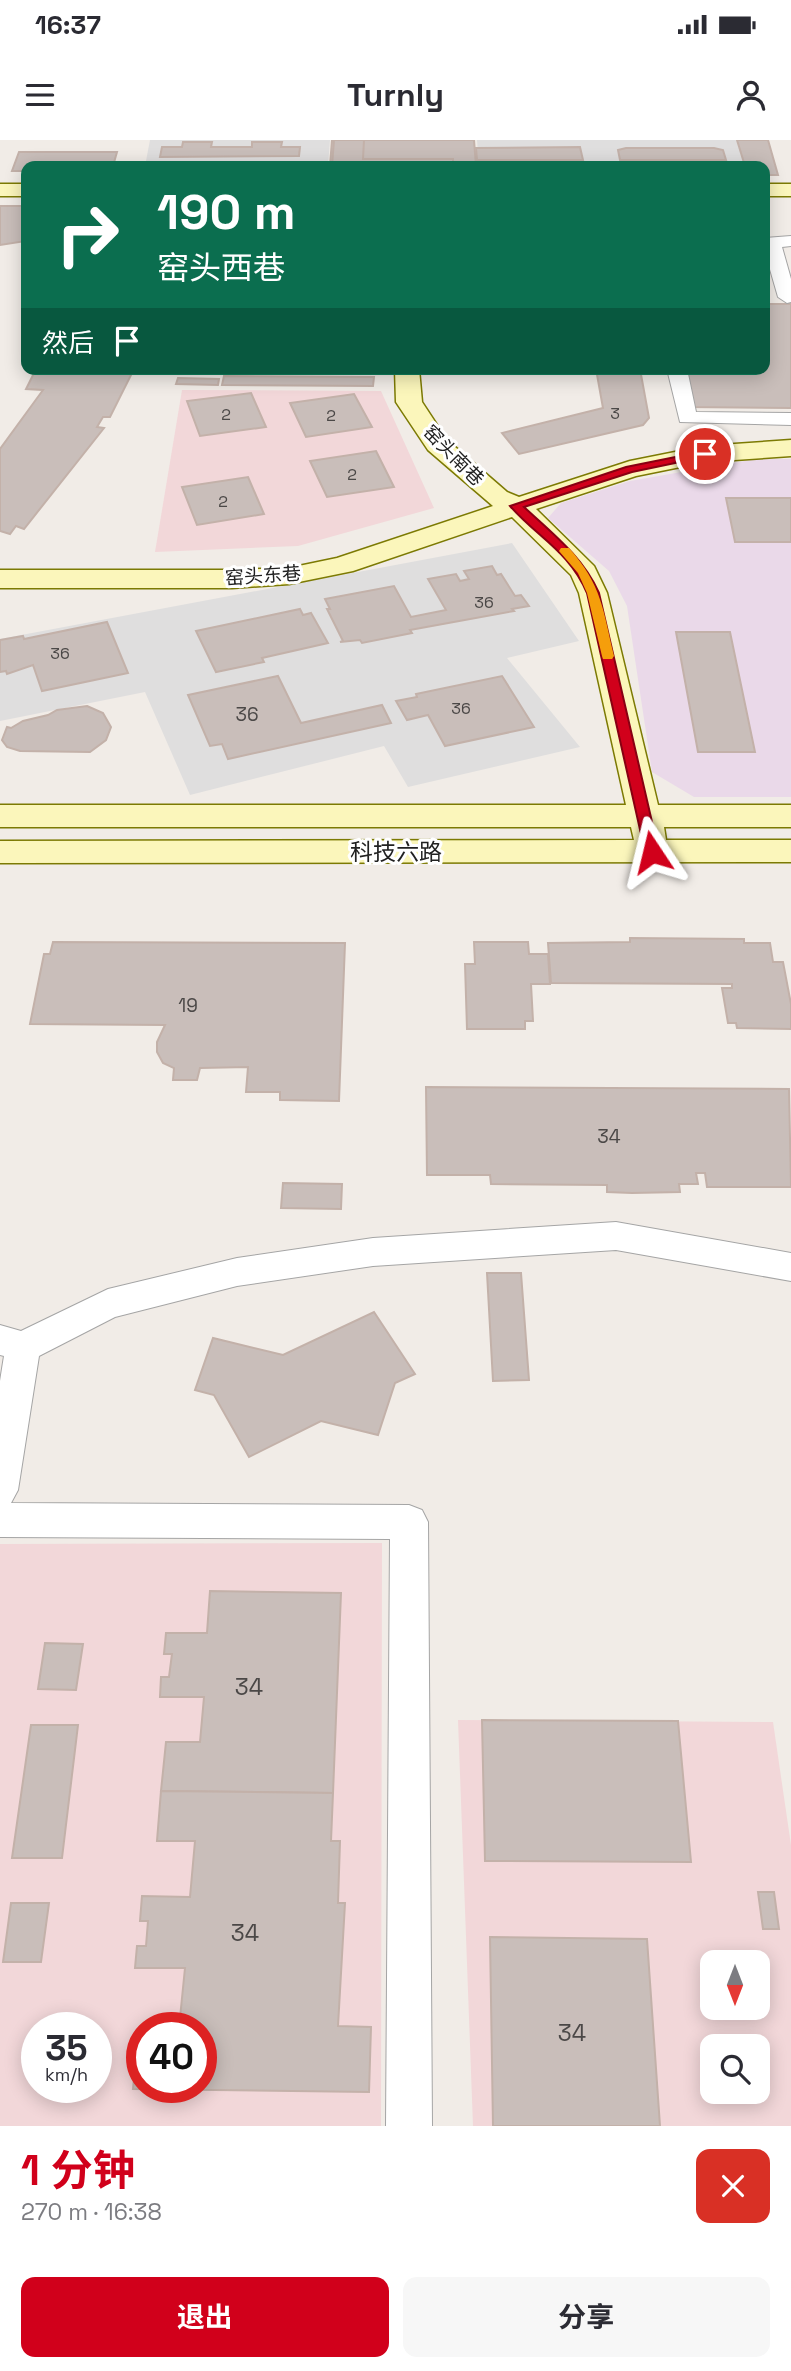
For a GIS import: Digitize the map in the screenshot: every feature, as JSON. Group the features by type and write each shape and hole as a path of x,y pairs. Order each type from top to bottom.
{"main road":[{"path":"0,190 21,190"},
{"path":"770,190 791,190"},
{"name":"窑头南巷","path":"407,375 409,402 437,445 571,557 583,572 593,593 649,835"},
{"path":"507,502 604,463 683,446 791,436"},
{"path":"507,502 642,466 705,454 791,449"},
{"name":"窑头东巷","path":"0,566 237,566 289,563 341,551 507,502"},
{"name":"窑头东巷","path":"0,579 232,579 289,576 343,565 507,502"},
{"path":"0,816 649,835 791,816"},
{"name":"科技六路","path":"0,835 791,836"},
{"name":"科技六路","path":"0,852 649,835 791,852"},
{"path":"0,872 791,872"}],"street":[{"path":"770,297 789,297 771,242 791,242"},
{"path":"678,375 687,418 791,419"},
{"path":"0,1490 11,1343 108,1304 237,1272 373,1252 616,1236 791,1267"},
{"path":"0,1520 409,1522 409,2126"}],"shaded area":[{"path":"150,140 330,140 328,161 146,161"},
{"path":"477,140 742,140 748,161 479,161"},
{"path":"182,390 381,391 434,508 298,546 155,552"},
{"path":"756,459 791,459 791,797 694,797 652,772 627,606 609,571 548,518 561,503 630,481"},
{"path":"512,543 579,641 507,658 580,747 408,787 384,746 190,795 145,692 0,721 0,639"},
{"path":"382,1543 381,2126 0,2126 0,1544"},
{"path":"458,1720 773,1722 791,1845 791,2126 473,2126"}],"building":[{"path":"332,140 474,140 476,161 330,161"},
{"path":"334,140 364,140 363,159 453,159 453,161 332,161"},
{"path":"737,140 768,140 778,175 770,175 770,161 743,161"},
{"path":"183,142 212,142 211,147 252,147 252,142 282,142 281,147 300,147 299,156 160,157 162,147 182,147"},
{"path":"580,147 583,160 477,160 476,148"},
{"path":"714,148 723,150 726,160 620,160 618,150"},
{"path":"19,152 117,152 114,161 21,161 21,171 12,171"},
{"path":"0,206 21,206 21,242 0,245"},
{"path":"770,304 791,304 791,408 686,407 678,375 770,375"},
{"path":"33,375 131,375 110,417 103,417 97,427 104,428 24,529 16,526 10,534 0,531 0,449 43,390 26,389"},
{"path":"597,375 641,375 649,418 643,425 519,454 502,433 603,408"},
{"path":"224,376 374,377 373,386 222,385"},
{"path":"178,378 219,379 218,385 176,384"},
{"path":"251,393 266,427 200,436 187,401"},
{"path":"354,394 372,427 306,437 290,403"},
{"path":"376,451 394,487 327,497 310,461"},
{"path":"248,477 264,514 197,525 182,487"},
{"path":"726,498 791,498 791,542 735,542"},
{"path":"492,566 497,575 501,574 515,596 521,595 529,606 410,630 412,633 362,643 360,640 340,642 343,641 327,609 330,609 325,599 394,586 411,617 446,610 428,579 456,574 460,581 469,579 464,571"},
{"path":"300,609 303,615 311,613 328,643 262,658 264,662 216,672 196,631"},
{"path":"107,622 128,673 42,691 33,665 7,674 6,671 0,672 0,640 23,636 24,639"},
{"path":"676,632 730,632 755,752 698,752"},
{"path":"278,676 301,723 382,705 391,723 228,759 222,744 210,746 188,695"},
{"path":"502,676 534,727 445,746 428,715 407,720 396,701 417,697 416,694"},
{"path":"87,706 103,713 111,727 106,740 90,752 20,751 7,747 2,740 7,727 11,728 23,721 57,710"},
{"path":"630,938 744,939 744,943 770,943 773,962 783,962 791,1004 791,1029 737,1028 736,1023 728,1023 722,988 732,988 732,984 551,983 548,943 630,942"},
{"path":"53,942 345,943 339,1101 280,1100 280,1092 246,1092 248,1067 200,1068 197,1080 173,1080 174,1068 163,1063 157,1052 157,1042 165,1025 30,1024 44,954 50,954"},
{"path":"474,942 528,942 529,954 548,954 550,984 531,984 533,1021 525,1021 525,1029 467,1029 465,964 475,964"},
{"path":"426,1087 789,1089 791,1187 707,1187 705,1173 696,1173 698,1184 679,1184 680,1192 632,1193 607,1192 607,1185 491,1184 490,1175 427,1175"},
{"path":"283,1183 342,1184 341,1209 281,1208"},
{"path":"487,1273 521,1273 529,1380 493,1381"},
{"path":"374,1312 415,1374 395,1383 378,1435 321,1421 249,1457 214,1395 195,1390 213,1338 283,1355"},
{"path":"210,1591 341,1593 333,1793 161,1791 166,1742 200,1742 204,1697 160,1697 161,1677 169,1677 172,1654 164,1654 166,1633 207,1633"},
{"path":"45,1643 83,1644 76,1690 38,1689"},
{"path":"482,1720 678,1721 691,1862 485,1861"},
{"path":"31,1725 78,1725 62,1858 12,1858"},
{"path":"161,1791 333,1793 331,1841 340,1841 338,1903 345,1903 338,2026 371,2027 369,2092 217,2090 217,2012 181,2012 185,1968 135,1968 137,1946 146,1946 148,1921 140,1921 142,1896 190,1897 195,1841 157,1841"},
{"path":"758,1892 774,1892 779,1929 763,1929"},
{"path":"11,1903 49,1903 41,1962 3,1962"},
{"path":"490,1937 647,1939 660,2126 493,2126"}],"slow traffic":[{"path":"565,551 583,572 593,593 608,656"}],"route":[{"path":"652,852 593,593 583,572 564,550 516,506 630,469 705,454"}]}
